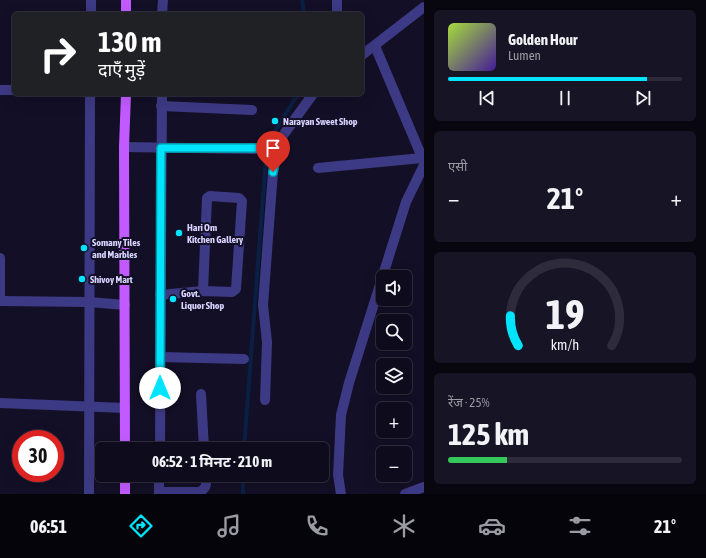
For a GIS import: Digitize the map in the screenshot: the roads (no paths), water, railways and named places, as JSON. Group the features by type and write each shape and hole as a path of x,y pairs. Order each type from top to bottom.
{"main road":[{"path":"126,0 126,12"},
{"path":"125,442 126,304 124,147 126,96"},
{"path":"125,482 125,494"}],"street":[{"path":"91,0 91,12"},
{"path":"162,12 163,0"},
{"path":"337,0 337,12"},
{"path":"364,54 424,7"},
{"path":"341,494 338,475 342,415 349,383 402,216 423,162 375,46"},
{"path":"0,90 12,90"},
{"path":"89,494 90,96"},
{"path":"160,442 162,96"},
{"path":"265,400 267,342 263,305 273,172 277,142 311,96"},
{"path":"161,106 252,110"},
{"path":"124,147 262,148 277,142"},
{"path":"318,168 423,162"},
{"path":"160,295 203,291 232,292 237,286 242,201 239,198 210,196 207,198 203,291"},
{"path":"0,258 0,301 126,304"},
{"path":"160,357 244,359"},
{"path":"201,394 204,442"},
{"path":"0,403 125,408"},
{"path":"159,482 159,493 199,492 204,490 207,486 207,482"},
{"path":"405,494 424,487"}],"waterway":[{"path":"302,0 304,12"},
{"path":"245,442 266,156 275,131 297,96"},
{"path":"243,482 243,494"}],"place":[{"name":"Narayan Sweet Shop","path":"275,121"},
{"name":"Hari Om Kitchen Gallery","path":"179,233"},
{"name":"Somany Tiles and Marbles","path":"84,248"},
{"name":"Shivoy Mart","path":"82,279"},
{"name":"Govt. Liquor Shop","path":"173,299"}]}
